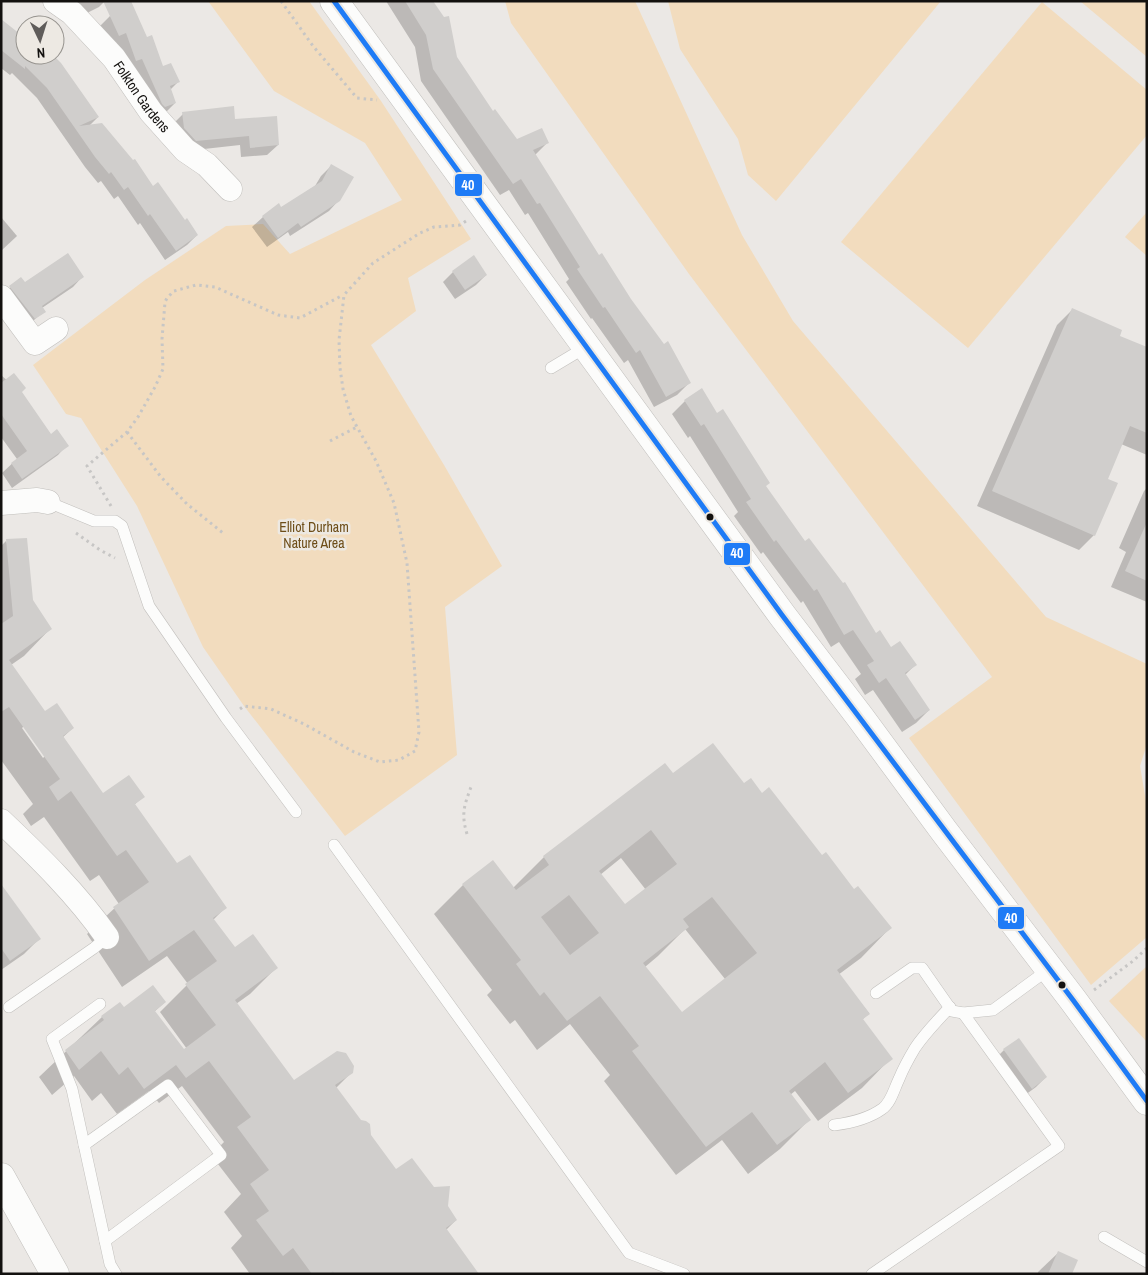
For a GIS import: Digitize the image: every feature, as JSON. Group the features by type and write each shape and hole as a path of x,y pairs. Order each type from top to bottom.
{"street":[{"name":"Folkton Gardens","path":"55,1 72,13 114,58 151,112 185,150 207,165 230,189"},
{"path":"334,1 782,615 1145,1095"},
{"path":"1,297 35,343 59,327"},
{"path":"1,503 37,500 48,502"},
{"path":"2,824 70,889 89,898 107,937"},
{"path":"1,1177 55,1274"}],"lane":[{"path":"551,368 586,347"},
{"path":"48,502 94,521 115,521 122,526 149,606 226,718 296,812"},
{"path":"334,845 629,1253 684,1274"},
{"path":"9,1006 94,948 107,937"},
{"path":"876,993 912,968 922,968 952,1011 964,1013 994,1010 1049,969"},
{"path":"100,1004 52,1039 72,1089 110,1264 116,1274"},
{"path":"834,1125 856,1120 883,1109 916,1047 929,1029 950,1007"},
{"path":"872,1274 1059,1146 964,1013"},
{"path":"84,1145 168,1085 221,1155 105,1241"},
{"path":"1104,1237 1147,1262"}],"path":[{"path":"281,1 313,46 357,98 381,101 401,92"},
{"path":"115,521 111,506 86,466 126,432 138,417 163,369 162,317 165,302 174,292 196,285 215,287 278,315 300,318 344,295 373,262 420,233 434,227 460,225 484,207"},
{"path":"244,706 271,710 304,724 354,752 380,762 399,760 415,751 419,732 407,563 394,503 376,461 351,416 343,389 339,340 344,295"},
{"path":"330,441 357,427"},
{"path":"126,432 161,477 188,504 223,533"},
{"path":"73,531 100,550 138,570"},
{"path":"467,834 463,821 463,808 471,787"},
{"path":"1073,1000 1096,989 1147,948"}],"green space":[{"name":"Elliot Durham Nature Area","path":"208,1 309,1 381,101 471,239 408,278 416,311 371,345 444,465 502,566 445,607 457,755 345,836 244,706 203,647 137,506 81,418 66,414 33,365 145,280 226,226 263,224 290,254 402,200 365,143 274,91"},
{"path":"505,1 635,1 742,235 793,321 1046,617 1147,664 1147,744 1140,766 1147,807 1147,937 1091,985 909,738 992,677 689,274 511,23"},
{"path":"668,1 941,1 776,201 748,175 738,139 680,49"},
{"path":"1080,1 1147,1 1147,57"},
{"path":"1042,2 1147,90 1147,135 968,348 841,242"},
{"path":"1147,212 1147,256 1125,237"},
{"path":"1147,966 1147,1042 1109,1001"}],"building":[{"path":"103,1 131,1 147,37 152,35 163,66 171,63 180,82 170,86 176,103 165,107 162,104 142,59 136,61 126,33 119,36"},
{"path":"405,1 433,1 444,17 449,16 457,57 493,111 495,109 517,139 542,128 549,143 533,150 599,255 602,253 631,299 664,344 668,341 691,383 666,397 640,350 636,353 577,269 580,267 540,203 537,204 521,179 513,184 433,69 426,35"},
{"path":"1,19 15,30 15,61 1,50"},
{"path":"20,65 62,65 99,117 79,126 102,123 133,160 135,159 153,186 158,182 198,235 176,251 128,187 124,190 111,172 109,174 95,157 47,88 25,66 25,69"},
{"path":"234,106 235,119 277,116 279,145 250,148 249,136 196,141 184,128 182,112"},
{"path":"331,164 354,177 340,201 301,227 298,223 278,238 262,216 279,203 281,207 322,181"},
{"path":"68,253 84,277 42,306 46,312 35,319 9,286 21,277 25,282"},
{"path":"474,255 487,275 465,290 452,271"},
{"path":"1072,308 1122,330 1120,336 1147,347 1147,433 1130,426 1108,479 1118,483 1095,536 992,491"},
{"path":"14,373 26,388 22,392 51,434 57,429 69,446 22,479 11,463 27,451 1,414 1,383"},
{"path":"702,388 717,413 723,409 770,483 766,486 805,541 809,538 843,583 845,582 876,633 880,630 891,647 900,641 917,665 905,673 930,710 915,720 886,678 879,683 867,665 874,661 853,630 844,635 817,589 814,591 776,540 774,542 746,502 751,499 704,424 701,426 684,400"},
{"path":"1147,522 1147,581 1125,571"},
{"path":"27,538 33,600 52,629 9,660 45,711 57,703 74,728 63,736 103,793 129,775 145,797 135,804 177,863 190,855 227,908 213,918 235,947 253,934 278,968 235,1000 294,1080 337,1051 346,1053 354,1066 353,1073 335,1085 361,1120 370,1124 371,1135 396,1169 412,1158 434,1187 450,1186 448,1206 457,1220 446,1228 479,1274 312,1274 293,1248 283,1256 256,1220 269,1211 250,1184 269,1170 237,1127 251,1117 209,1061 186,1078 176,1065 144,1089 128,1067 119,1075 101,1051 79,1070 65,1050 104,1020 101,1016 120,1002 124,1007 153,985 166,1002 155,1011 184,1049 216,1025 185,984 217,961 194,930 149,961 113,907 149,882 126,850 117,856 71,791 58,801 49,787 60,779 9,707 1,712 1,624 13,616 6,539"},
{"path":"713,743 744,783 751,778 762,793 769,787 822,855 826,852 854,889 858,886 892,928 837,970 870,1014 863,1019 893,1059 848,1093 825,1062 789,1091 811,1120 777,1145 752,1112 706,1147 632,1051 639,1046 600,996 567,1021 544,992 540,996 516,964 521,960 462,884 493,860 516,890 549,865 543,856 665,763 673,773","holes":["651,830 677,864 625,904 599,871","569,895 599,933 570,955 541,917","712,897 757,953 682,1012 643,963 689,927 683,919"]},
{"path":"1,884 41,939 10,961 1,948"},
{"path":"1019,1038 1047,1077 1032,1089 1003,1049"},
{"path":"1058,1251 1078,1260 1072,1274 1048,1274"}],"transit line":[{"name":"40","path":"334,1 782,615 1147,1101"}]}
